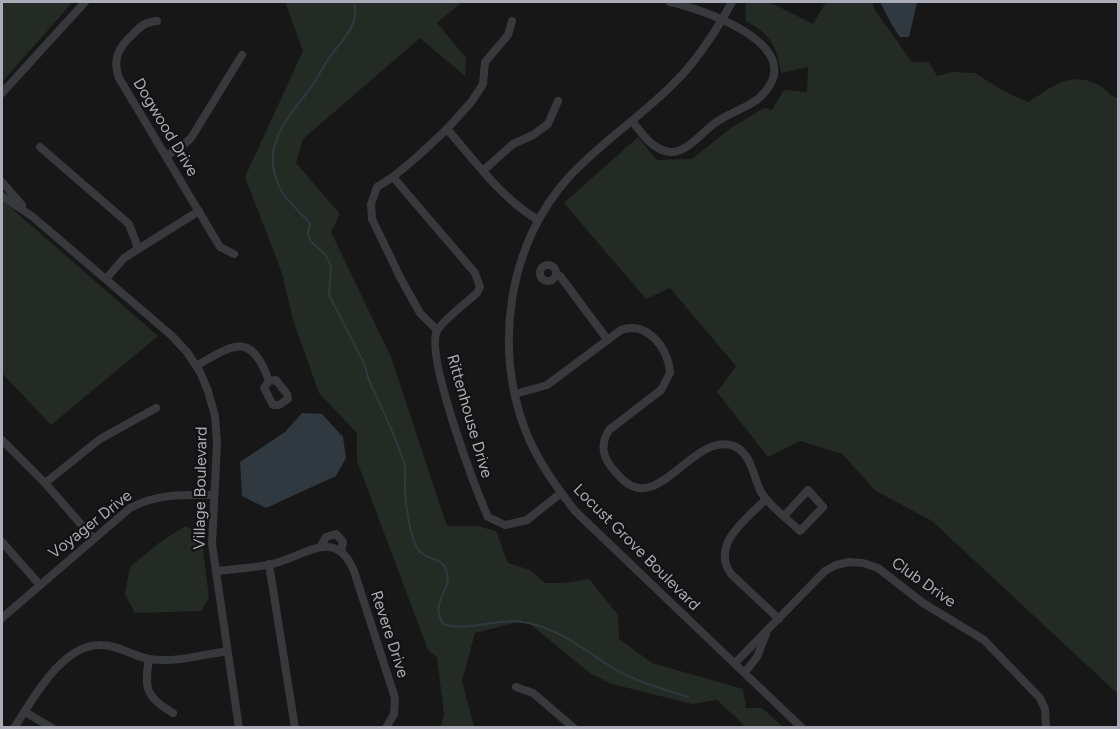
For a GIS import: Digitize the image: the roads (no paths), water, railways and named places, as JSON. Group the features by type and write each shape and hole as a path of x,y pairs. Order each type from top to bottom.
{"street":[{"path":"2,93 85,2"},
{"path":"632,121 656,147 669,152 678,151 720,119 754,102 770,85 774,73 770,54 760,42 698,8 670,2"},
{"name":"Locust Grove Boulevard","path":"732,2 704,48 676,81 582,163 567,179 538,220 526,248 511,301 510,360 515,394 528,438 561,493 582,518 802,728"},
{"name":"Dogwood Drive","path":"157,21 146,22 121,46 115,68 220,247 234,254"},
{"path":"393,177 475,273 480,286 477,293 437,330 420,313 372,219 371,204 377,187 393,177 447,129 472,101 483,84 485,62 508,35 512,21"},
{"path":"166,156 191,138 242,55"},
{"path":"484,170 513,144 533,135 548,124 558,102"},
{"path":"447,129 521,210 538,220"},
{"path":"40,147 129,224 138,248"},
{"name":"Village Boulevard","path":"2,182 33,217"},
{"name":"Village Boulevard","path":"2,196 33,217 174,338 196,366 208,391 216,420 217,443 212,536 239,728"},
{"path":"106,279 124,258 199,211"},
{"path":"556,275 560,276 607,339"},
{"path":"515,394 547,385 617,332 628,328 643,330 654,338 666,355 670,368 669,379 661,390 614,425 606,434 603,448 605,457 621,478 635,487 651,487 659,484 706,449 726,444 737,448 744,454 766,499 784,516 800,531 823,507 808,490 784,516"},
{"name":"Rittenhouse Drive","path":"437,330 434,343 439,372 473,484 488,517 505,525 527,520 561,493"},
{"path":"196,366 221,351 244,347 255,351 270,381"},
{"path":"45,483 100,439 156,408"},
{"path":"2,440 45,483 93,538"},
{"name":"Voyager Drive","path":"2,618 130,508 146,500 170,495 214,495"},
{"path":"766,499 730,536 724,554 726,566 731,574 779,619"},
{"name":"Revere Drive","path":"216,571 269,564 321,546 326,537 336,534 343,542 341,552 349,561 354,572 395,698 394,714 386,728"},
{"path":"2,542 39,584"},
{"path":"321,546 331,547 341,552"},
{"name":"Club Drive","path":"735,663 831,567 849,562 873,566 923,603 984,640 999,654 1040,698 1045,710 1046,728"},
{"path":"269,564 295,728"},
{"path":"745,672 758,657 766,633"},
{"path":"14,728 44,682 80,650 99,644 118,646 149,659 173,659 227,651"},
{"path":"149,659 146,682 148,692 157,704 173,713"},
{"path":"516,687 533,693 574,728"},
{"path":"25,712 52,728"}],"waterway":[{"path":"354,2 354,22 311,88 282,127 273,151 273,164 275,177 282,192 310,223 308,234 310,241 325,254 331,266 329,295 365,365 368,378 392,430 404,463 407,510 415,544 423,554 437,560 445,567 448,580 439,603 439,616 443,624 452,626 518,621 542,627 565,637 626,675 688,697"}]}
